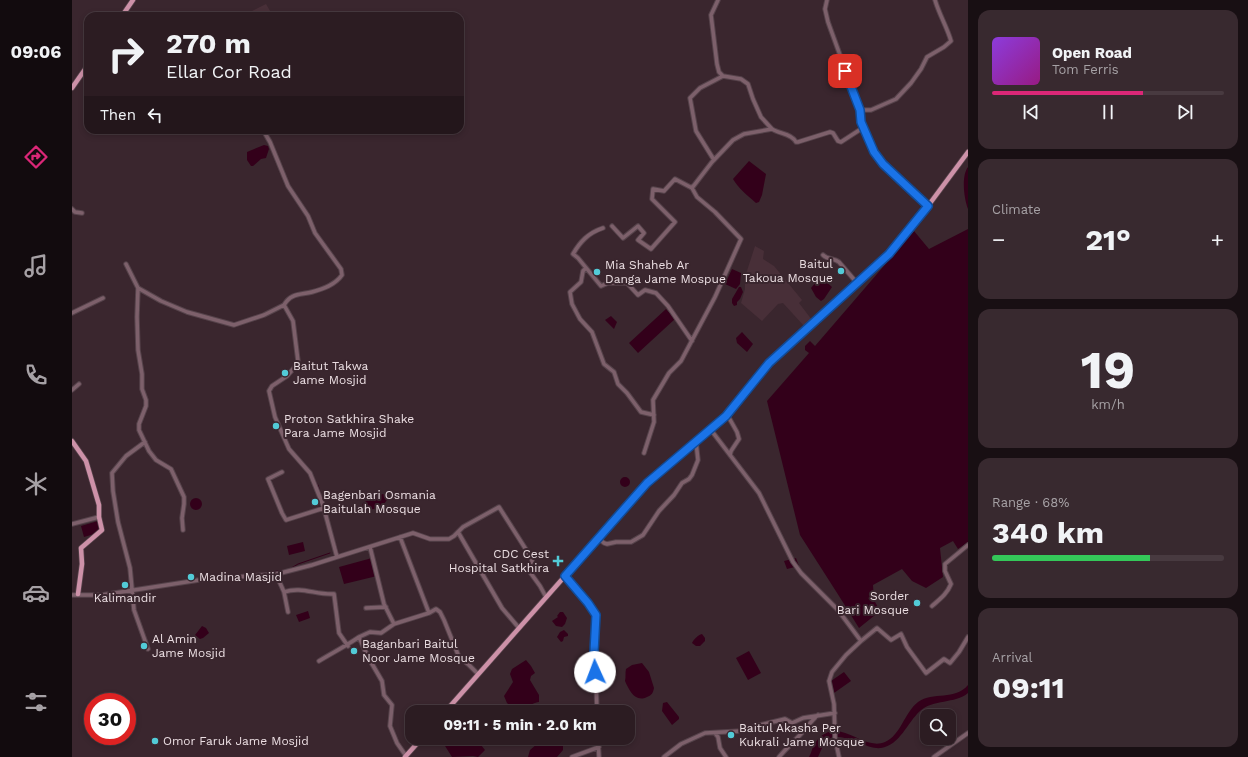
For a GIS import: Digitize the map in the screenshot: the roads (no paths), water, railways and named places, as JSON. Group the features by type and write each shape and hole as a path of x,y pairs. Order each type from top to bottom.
{"main road":[{"path":"125,12 133,0"},
{"path":"72,88 84,71"},
{"path":"450,705 647,483 726,416 769,363 889,254 928,206 968,152"},
{"path":"72,441 86,461 99,505 99,517 102,530 81,548 82,564 78,594"},
{"path":"405,757 416,745"}],"street":[{"path":"718,0 711,15 717,64 723,76"},
{"path":"827,0 825,9 828,22 860,110 861,122 874,152 883,164 928,206"},
{"path":"860,110 871,110 896,98 912,83 927,57 944,48 950,41 935,0"},
{"path":"714,159 696,131 690,98 700,88 723,76 741,79 748,84 761,117 772,129 791,137 796,142 830,132 833,133 838,141 841,142 861,129"},
{"path":"692,188 714,159 733,140 744,134 772,129"},
{"path":"138,288 161,301 187,312 234,325 264,315 284,305 287,300 297,294 326,288 338,280 342,275 341,269 315,233 308,216 288,186 265,134"},
{"path":"612,226 623,238 638,226 644,233 638,240 651,249 675,222 652,199 653,188 664,191 676,179 692,188 697,197 715,212 741,239 715,297 692,341 681,361 669,373 653,400 654,422 644,453"},
{"path":"72,209 75,212 82,213"},
{"path":"603,228 595,231 581,242 573,254 601,286 608,283 627,284 638,295 646,290 656,293 668,306 692,341"},
{"path":"823,255 827,259 836,260 839,262 857,283"},
{"path":"126,264 138,288 138,350 142,374 142,389 146,400 146,406 139,424 139,430 144,442 156,460 171,469 184,497 182,518 183,530"},
{"path":"586,268 583,271 582,282 570,292 572,304 580,319 592,332 604,364 614,372 618,384 627,393 641,412 654,415"},
{"path":"72,313 103,298"},
{"path":"284,305 293,321 298,361 287,376 272,386 269,391 275,417 289,449 310,473 324,508 337,557"},
{"path":"72,390 79,384"},
{"path":"728,416 737,432 739,439 730,455"},
{"path":"711,430 759,493 793,562 801,573 824,594 838,610 861,641"},
{"path":"144,442 126,456 112,473 118,522 130,568 134,610 148,650"},
{"path":"598,538 607,544 616,542 631,542 643,535 682,483 689,479 692,475 698,460 696,442"},
{"path":"282,472 268,479 286,520 324,508"},
{"path":"72,595 102,595 199,580 276,574 413,534 430,539 449,539 462,527 499,507 532,559 527,568 546,597"},
{"path":"72,524 99,517"},
{"path":"458,532 502,608 519,628"},
{"path":"400,537 429,613"},
{"path":"932,606 949,590 951,584 945,571 945,564 968,545"},
{"path":"370,547 384,604 394,624"},
{"path":"276,574 284,592 288,612"},
{"path":"565,576 588,603 596,615 594,664 597,705"},
{"path":"284,592 292,589 305,589 310,592 325,595 334,594 339,633 348,646"},
{"path":"366,608 386,607"},
{"path":"319,661 336,650 348,646 370,632 381,633 394,624 429,613 436,609 440,612 459,657 478,674"},
{"path":"838,757 835,738 835,713 829,680 832,672 846,655 861,641 877,628 891,640 901,634 907,647 926,672 944,659 950,663 968,637"},
{"path":"359,638 382,681 384,695 392,705 390,726 405,757"},
{"path":"664,757 681,744 705,733 742,731 785,719 792,723 803,718 835,713"},
{"path":"779,757 810,722 819,715"},
{"path":"715,733 718,737 720,748 726,757"},
{"path":"934,757 968,733"},
{"path":"572,757 599,747 600,757"}],"waterway":[{"path":"313,476 317,484"},
{"path":"318,485 322,499"},
{"path":"331,529 339,555"},
{"path":"288,570 298,564 330,553"},
{"path":"257,574 285,570"}],"place":[{"name":"Baitul Takoua Mosque","path":"841,271"},
{"name":"Mia Shaheb Ar Danga Jame Mospue","path":"597,272"},
{"name":"Baitut Takwa Jame Mosjid","path":"285,373"},
{"name":"Proton Satkhira Shake Para Jame Mosjid","path":"276,426"},
{"name":"Bagenbari Osmania Baitulah Mosque","path":"315,502"},
{"name":"CDC Cest Hospital Satkhira","path":"558,561"},
{"name":"Madina Masjid","path":"191,577"},
{"name":"Kalimandir","path":"125,585"},
{"name":"Sorder Bari Mosque","path":"917,603"},
{"name":"Al Amin Jame Mosjid","path":"144,646"},
{"name":"Baganbari Baitul Noor Jame Mosque","path":"354,651"},
{"name":"Baitul Akasha Per Kukrali Jame Mosque","path":"731,735"},
{"name":"Omor Faruk Jame Mosjid","path":"155,741"}]}
